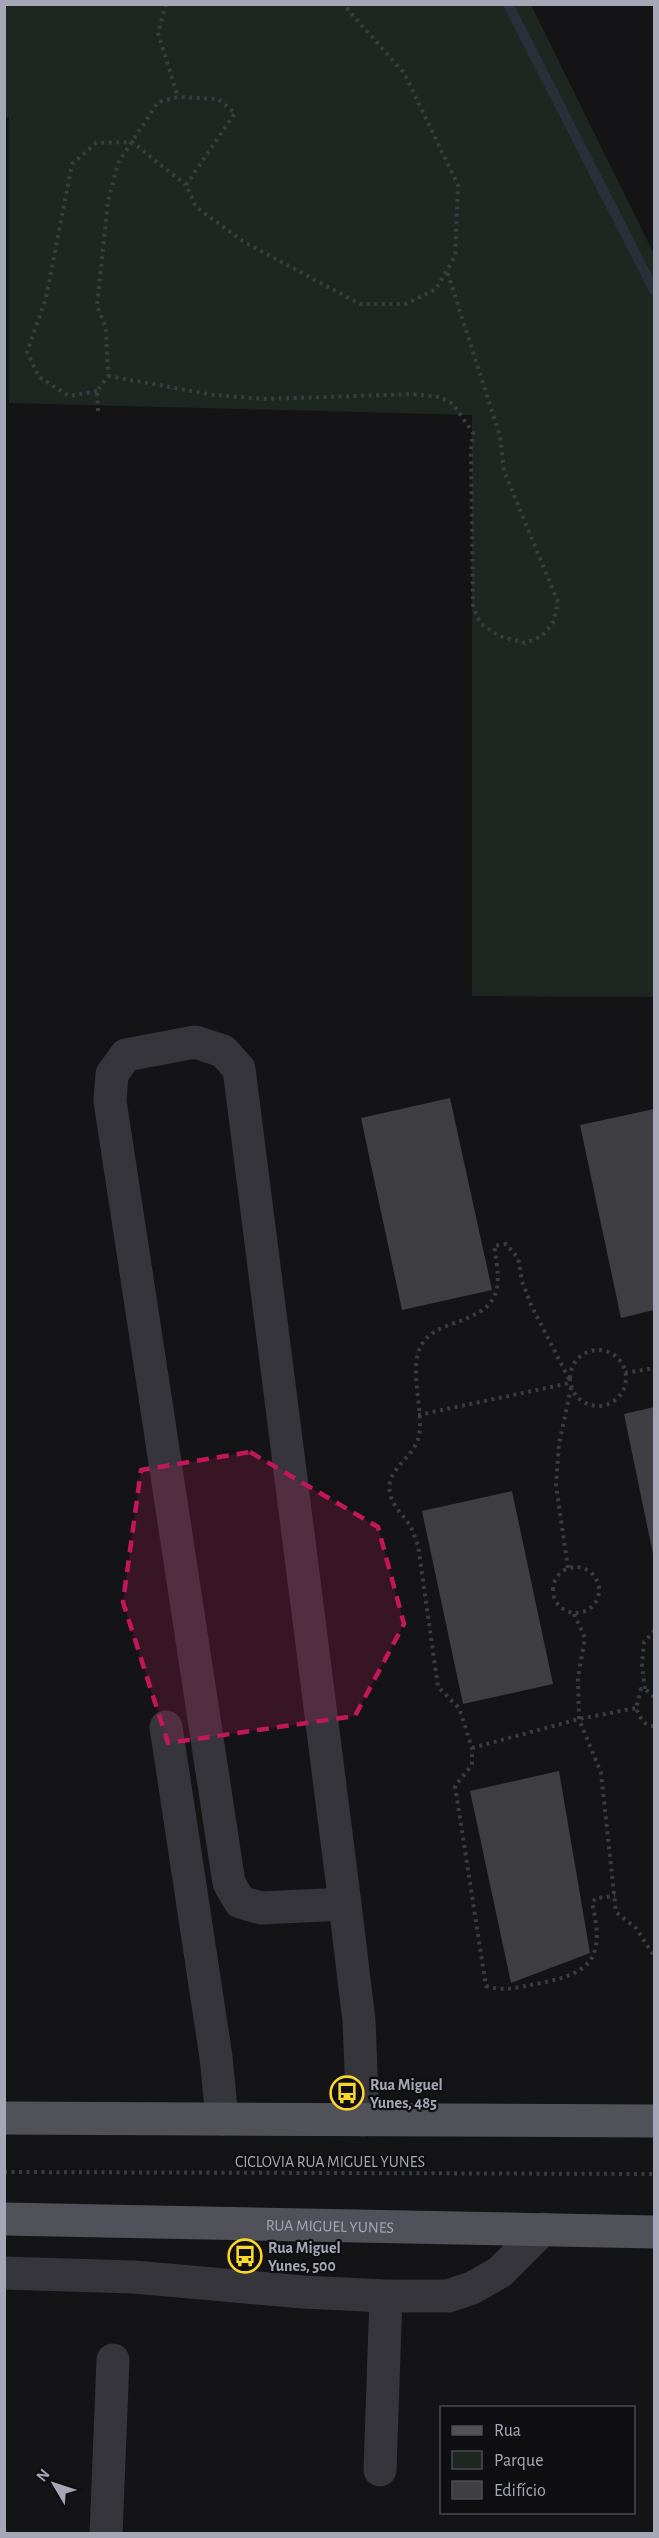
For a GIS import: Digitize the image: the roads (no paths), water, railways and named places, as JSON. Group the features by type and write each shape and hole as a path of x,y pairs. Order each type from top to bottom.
{"main road":[{"path":"4,2118 654,2121"},
{"name":"RUA MIGUEL YUNES","path":"4,2219 654,2232"}],"street":[{"path":"345,1904 261,1908 240,1902 229,1883 110,1101 112,1074 126,1055 195,1042 223,1051 239,1069 345,1904 359,2021 363,2120"},
{"path":"166,1727 216,2057 222,2119"},
{"path":"4,2273 134,2277 303,2292 448,2296 472,2288 500,2272 543,2229"},
{"path":"380,2470 386,2296"},
{"path":"106,2534 113,2360"}],"waterway":[{"path":"508,4 654,290"}],"place":[{"name":"Rua Miguel Yunes, 485","path":"347,2093"},
{"name":"Rua Miguel Yunes, 500","path":"245,2256"}]}
